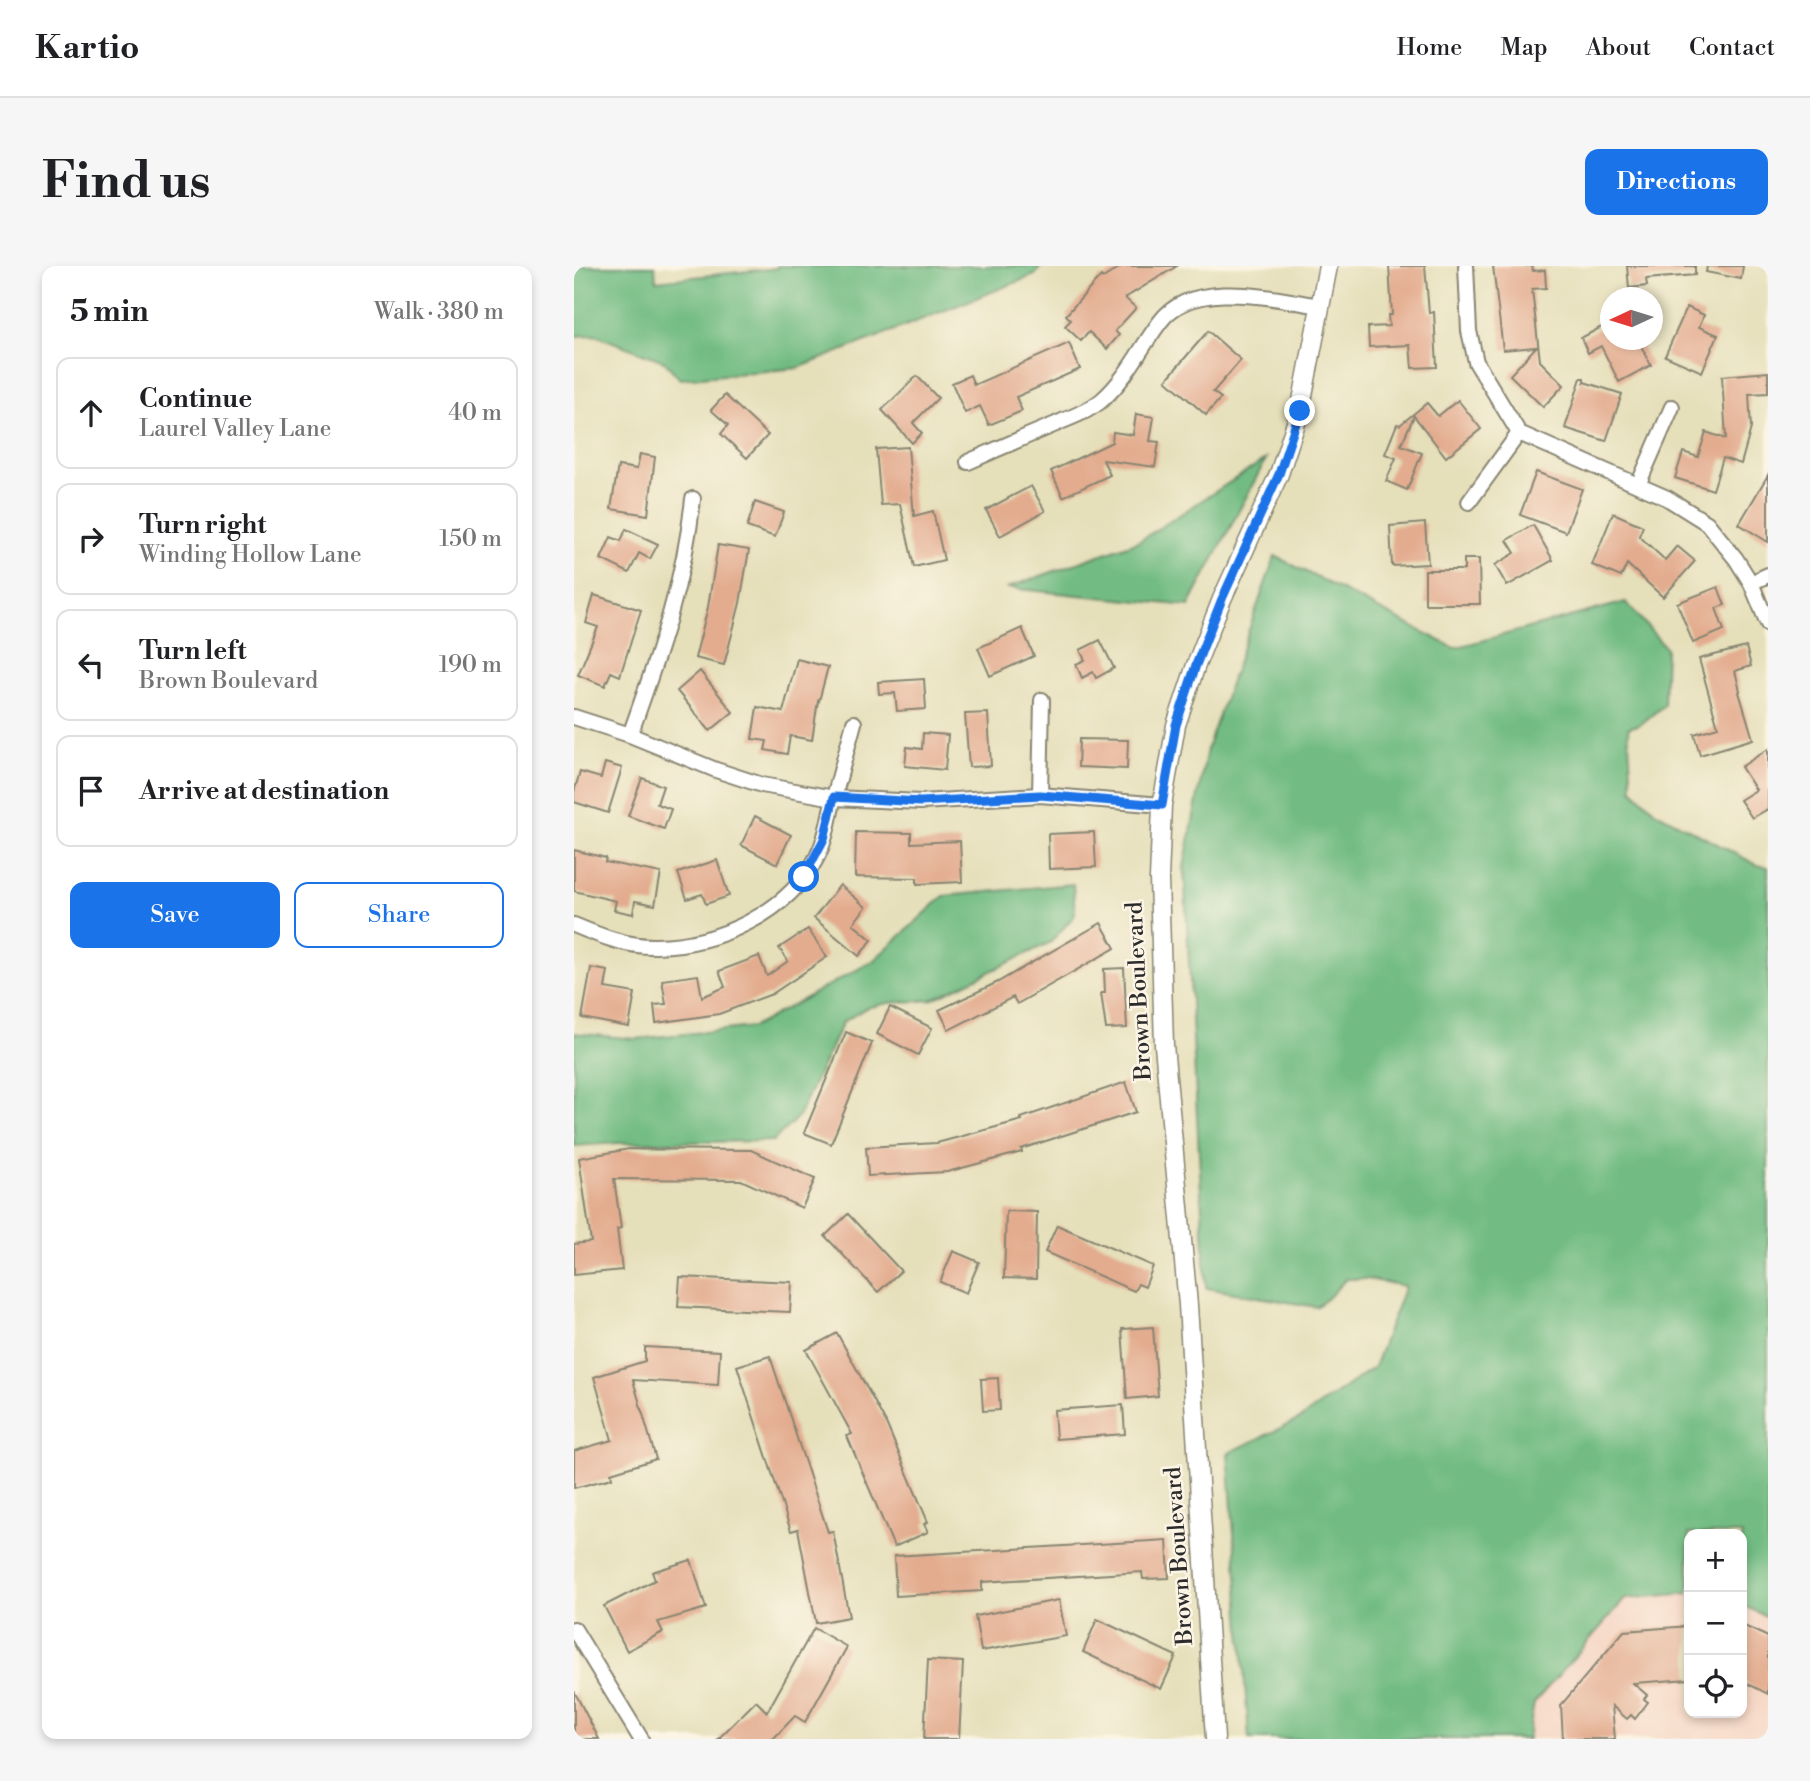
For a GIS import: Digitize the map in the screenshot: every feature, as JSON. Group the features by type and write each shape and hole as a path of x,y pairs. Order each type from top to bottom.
{"street":[{"name":"Brown Boulevard","path":"1215,1739 1189,1315 1164,1045 1159,879 1162,805 1176,725 1196,665 1222,599 1279,474 1300,411 1328,266"},
{"path":"1466,266 1469,331 1476,362 1519,433 1667,498 1707,523 1751,583 1768,624"},
{"path":"968,462 1083,412 1102,400 1124,376 1161,319 1187,301 1212,295 1253,295 1321,306"},
{"path":"1638,485 1672,407"},
{"path":"1469,502 1519,433"},
{"path":"630,735 669,624 690,534 693,499"},
{"path":"1751,583 1768,575"},
{"path":"1040,795 1042,700"},
{"path":"574,717 630,735 716,770 762,785 834,797 921,802 1040,795 1162,805"},
{"path":"574,925 603,937 655,946 685,943 735,930 788,895 804,877 824,839 853,723"},
{"path":"574,1629 641,1739"}],"shaded area":[{"path":"1684,1593 1684,1718 1747,1718 1747,1607 1768,1617 1768,1739 1528,1739 1534,1703 1625,1599"}],"green space":[{"path":"574,266 655,266 656,281 777,266 1041,266 1035,275 798,368 680,379 664,361 595,335 574,336"},
{"path":"1266,459 1189,606 1007,588 1139,541"},
{"path":"1275,556 1454,648 1626,602 1666,648 1664,705 1641,724 1628,728 1632,789 1656,812 1757,865 1768,867 1768,1617 1747,1607 1747,1529 1684,1529 1684,1593 1625,1599 1534,1703 1528,1739 1249,1739 1228,1453 1298,1420 1374,1367 1405,1286 1367,1279 1346,1279 1316,1307 1206,1288 1184,867 1207,749"},
{"path":"1073,884 1075,915 1051,942 931,1000 888,1003 866,1008 843,1022 798,1117 773,1141 574,1146 574,1033 636,1039 753,1027 873,961 944,896"}],"building":[{"path":"1122,266 1177,266 1125,298 1136,308 1115,331 1119,335 1107,349 1089,332 1081,341 1065,326 1071,320 1066,315 1101,276 1103,278"},
{"path":"1389,266 1425,266 1429,313 1434,312 1437,367 1412,368 1410,345 1369,347 1368,327 1389,326 1388,315 1392,315"},
{"path":"1493,266 1532,266 1533,271 1545,270 1546,288 1532,289 1540,361 1564,385 1543,407 1510,375 1536,347 1503,350"},
{"path":"1627,266 1695,266 1695,275 1646,279 1647,286 1629,287"},
{"path":"1707,266 1743,266 1741,279 1706,272"},
{"path":"1687,307 1704,315 1699,327 1718,335 1702,372 1665,356"},
{"path":"1600,328 1600,347 1588,353 1581,338"},
{"path":"1208,331 1241,360 1213,392 1221,398 1206,415 1166,380"},
{"path":"1069,343 1080,369 1016,397 1022,411 989,425 980,406 965,413 952,383 970,375 974,385"},
{"path":"1603,350 1643,350 1651,365 1619,382"},
{"path":"1768,372 1768,393 1749,394 1751,428 1741,464 1723,458 1713,490 1675,478 1683,452 1698,457 1706,432 1726,439 1722,376"},
{"path":"917,376 938,398 913,423 922,433 912,443 882,410"},
{"path":"1581,378 1584,378 1584,382 1622,394 1606,441 1565,428"},
{"path":"725,395 768,435 747,458 721,434 728,425 711,410"},
{"path":"1458,400 1481,429 1446,457 1414,416 1401,445 1422,453 1407,490 1386,481 1396,458 1385,454 1397,424 1400,425 1427,403 1438,416"},
{"path":"1136,414 1154,417 1150,441 1159,442 1155,467 1103,460 1110,475 1063,497 1051,471 1112,442 1113,432 1133,435"},
{"path":"908,447 914,516 933,511 944,560 914,567 900,504 881,505 876,449"},
{"path":"640,454 655,457 648,515 611,509 618,466 637,469"},
{"path":"1536,472 1582,489 1566,532 1520,515"},
{"path":"1768,475 1768,542 1739,524"},
{"path":"1031,486 1045,511 1000,536 986,510"},
{"path":"755,502 784,512 775,537 747,527"},
{"path":"1613,513 1643,526 1639,536 1665,560 1677,546 1695,561 1663,597 1627,564 1621,577 1592,565"},
{"path":"1425,523 1428,564 1392,566 1390,526"},
{"path":"1533,525 1553,560 1507,586 1495,565 1515,553 1507,540"},
{"path":"626,529 658,544 650,559 639,553 629,573 601,559 611,537 621,541"},
{"path":"718,545 749,550 740,603 724,665 695,658 708,607"},
{"path":"1464,559 1479,559 1480,604 1425,604 1425,570 1464,570"},
{"path":"1718,587 1725,605 1716,608 1724,630 1693,643 1677,603"},
{"path":"594,595 641,610 620,676 611,672 605,686 578,675 598,627 586,623"},
{"path":"1022,628 1034,656 990,676 978,648"},
{"path":"1100,640 1114,668 1096,678 1093,672 1082,678 1076,664 1085,660 1080,650"},
{"path":"1746,647 1751,666 1735,671 1753,739 1700,755 1694,734 1718,727 1699,659"},
{"path":"797,659 828,667 818,700 812,740 790,736 787,754 765,750 767,741 752,739 757,707 783,712"},
{"path":"700,671 733,712 710,731 677,691"},
{"path":"924,679 926,709 897,711 895,693 879,694 878,682"},
{"path":"988,713 991,766 969,767 965,714"},
{"path":"923,733 948,735 945,770 905,766 907,747 922,749"},
{"path":"1079,739 1128,740 1127,769 1078,767"},
{"path":"1768,749 1768,809 1752,818 1740,800 1756,790 1741,767"},
{"path":"605,763 622,768 608,813 574,802 580,772 601,778"},
{"path":"642,778 663,786 657,804 671,809 664,829 628,816"},
{"path":"755,816 791,835 777,864 741,845"},
{"path":"856,832 911,833 911,843 960,841 962,882 917,884 917,878 855,877"},
{"path":"1094,832 1096,867 1049,869 1048,834"},
{"path":"574,850 606,858 605,862 661,873 655,905 635,901 633,914 614,910 616,901 574,891"},
{"path":"717,860 729,896 706,904 702,894 687,899 678,873"},
{"path":"840,885 866,907 853,924 872,940 859,956 814,918"},
{"path":"1101,923 1115,948 1017,1004 1013,997 949,1030 939,1010 998,982"},
{"path":"808,929 827,957 772,994 719,1014 656,1023 654,1005 666,1004 662,980 698,975 702,997 725,987 719,971 759,956 767,976 788,961 779,948"},
{"path":"591,968 608,971 605,988 635,993 629,1027 582,1018"},
{"path":"1124,968 1127,1028 1106,1029 1101,993 1105,993 1104,969"},
{"path":"890,1007 932,1028 918,1055 877,1034"},
{"path":"846,1032 872,1043 831,1144 804,1133"},
{"path":"1126,1082 1136,1112 1021,1149 1022,1152 947,1172 868,1176 866,1147 937,1143 1022,1120 1021,1118"},
{"path":"629,1149 751,1150 815,1179 802,1208 741,1180 614,1179 621,1228 617,1229 622,1270 574,1275 574,1244 591,1242 579,1158"},
{"path":"1006,1211 1037,1212 1036,1279 1004,1278"},
{"path":"848,1214 901,1271 878,1292 825,1236"},
{"path":"1057,1225 1153,1266 1145,1287 1138,1284 1134,1291 1045,1252"},
{"path":"953,1251 979,1262 966,1293 940,1282"},
{"path":"680,1277 792,1282 790,1312 678,1307"},
{"path":"1153,1327 1158,1396 1127,1399 1122,1329"},
{"path":"837,1333 886,1423 928,1522 924,1524 928,1532 894,1547 847,1436 852,1434 806,1350"},
{"path":"645,1347 720,1351 718,1385 633,1380 656,1459 611,1473 612,1478 574,1488 574,1451 612,1440 594,1377 645,1361"},
{"path":"770,1356 828,1532 833,1531 849,1617 816,1623 798,1529 791,1531 737,1366"},
{"path":"998,1378 1000,1410 983,1411 981,1379"},
{"path":"1123,1405 1125,1434 1056,1439 1054,1410"},
{"path":"1167,1540 1169,1578 1143,1579 1142,1572 982,1582 982,1591 896,1596 894,1556"},
{"path":"691,1560 706,1608 658,1622 663,1632 627,1651 604,1606 655,1580 652,1572"},
{"path":"1059,1600 1066,1636 981,1651 975,1616"},
{"path":"1097,1619 1176,1656 1161,1689 1083,1652"},
{"path":"1684,1626 1684,1679 1633,1683 1647,1695 1644,1699 1648,1702 1635,1719 1631,1715 1627,1719 1612,1706 1615,1739 1563,1739 1561,1705 1624,1631"},
{"path":"1747,1627 1768,1637 1768,1694 1747,1684"},
{"path":"814,1628 847,1647 805,1722 795,1716 773,1739 718,1739 756,1701 767,1712"},
{"path":"928,1660 963,1662 959,1739 924,1739"},
{"path":"574,1691 599,1739 574,1739"}],"route":[{"path":"804,877 824,839 834,797 881,802 921,802 1040,795 1162,805 1176,725 1196,665 1222,599 1279,474 1300,411"}]}
